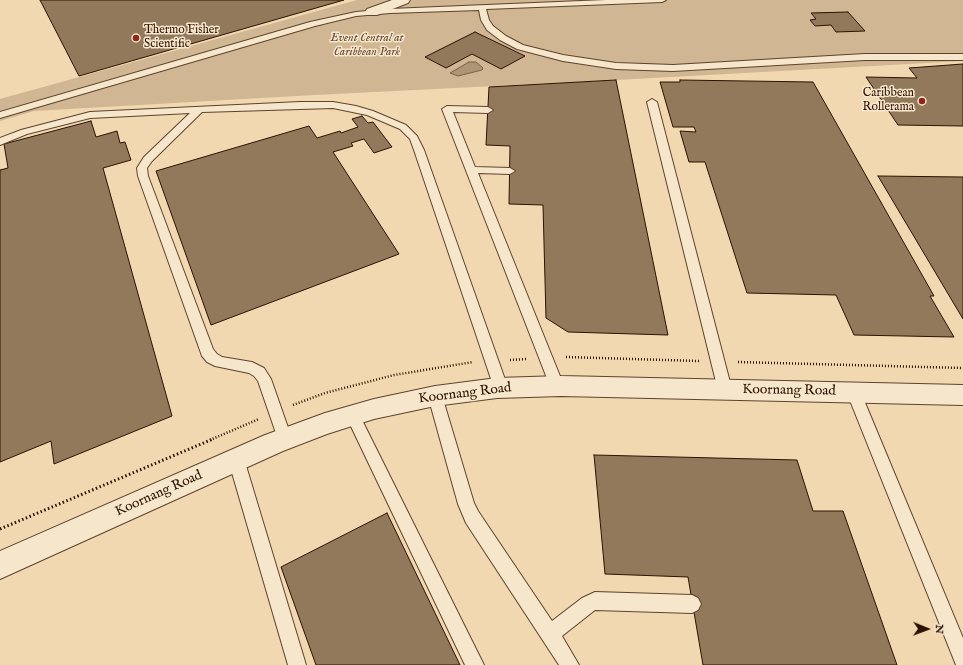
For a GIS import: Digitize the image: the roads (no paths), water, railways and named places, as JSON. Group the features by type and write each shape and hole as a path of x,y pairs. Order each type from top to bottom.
{"street":[{"path":"372,12 404,0"},
{"name":"Koornang Road","path":"0,565 236,459 285,439 353,416 403,402 435,396 501,388 557,386 963,395"}],"lane":[{"path":"0,114 313,24 372,12 662,0"},
{"path":"482,7 485,20 490,28 502,38 520,47 563,58 616,66 673,68 852,58 963,57"},
{"path":"652,102 725,390"},
{"path":"0,142 24,132 90,115 200,109 333,105 370,113 403,126 414,138 419,150 501,388"},
{"path":"200,109 148,159 142,168 142,176 206,352 212,358 220,362 252,368 259,372 264,379 285,439"},
{"path":"488,110 448,109 557,386"},
{"path":"472,170 510,171"},
{"path":"854,393 963,660"},
{"path":"435,396 466,504 472,517 570,665"},
{"path":"353,416 475,665"},
{"path":"236,459 297,665"},
{"path":"550,634 588,604 595,601 692,604"}],"place":[{"name":"Thermo Fisher Scientific","path":"136,38"},
{"name":"Caribbean Rollerama","path":"922,101"}],"park label":[{"name":"Event Central at Caribbean Park","path":"367,46"}]}
